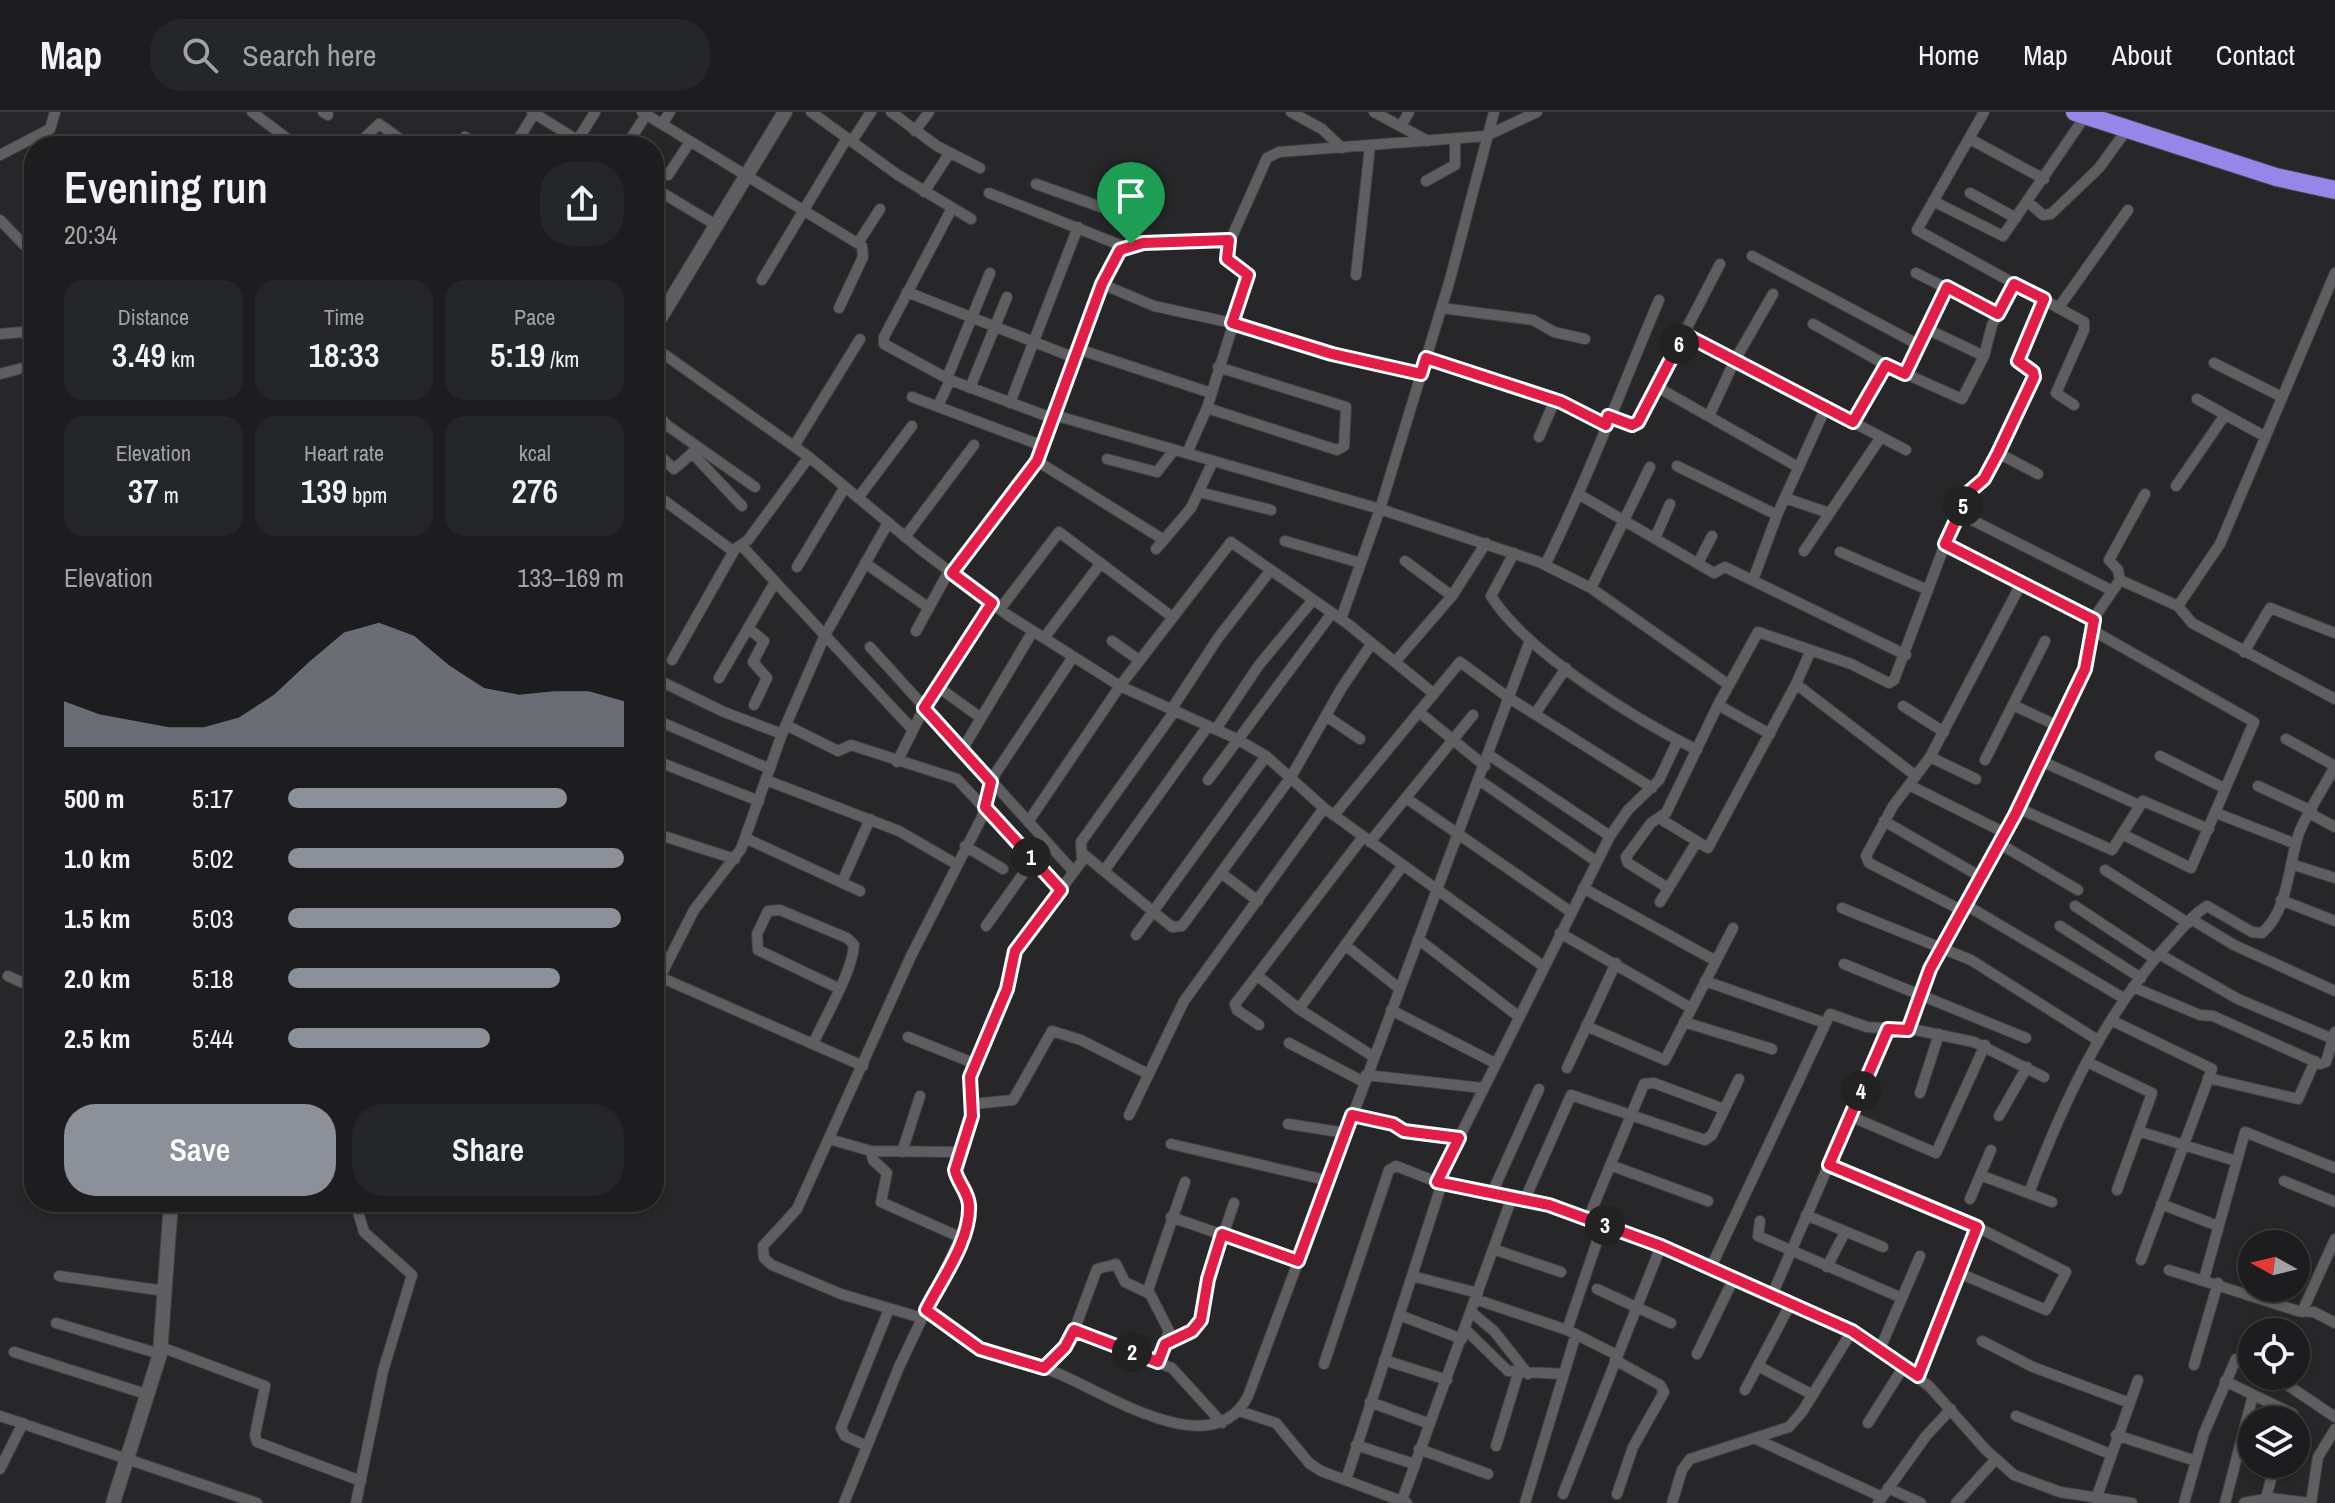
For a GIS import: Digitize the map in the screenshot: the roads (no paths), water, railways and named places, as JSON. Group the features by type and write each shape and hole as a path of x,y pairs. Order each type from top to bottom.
{"highway":[{"path":"2080,114 2276,177 2335,190"},
{"path":"2276,177 2284,184 2335,200"}],"street":[{"path":"39,136 53,124 55,112"},
{"path":"252,112 284,136"},
{"path":"580,136 595,112"},
{"path":"662,124 670,112"},
{"path":"664,311 784,112"},
{"path":"811,112 924,192 971,219"},
{"path":"762,280 803,211 871,112"},
{"path":"891,112 949,154 980,168"},
{"path":"915,131 929,112"},
{"path":"1291,112 1322,129 1342,148"},
{"path":"1374,112 1430,142"},
{"path":"1401,126 1409,112"},
{"path":"1208,780 1336,616 1361,563 1473,203 1494,112"},
{"path":"1187,453 1207,408 1248,275 1227,259 1229,240 1267,158 1279,152 1486,136 1537,112"},
{"path":"1984,112 1918,231 2085,324 2056,393 2074,405"},
{"path":"520,136 533,113 566,136"},
{"path":"631,136 644,113 858,243 864,253 839,308"},
{"path":"1933,201 1998,236 2006,234 2044,179 2080,114"},
{"path":"366,136 379,124 396,136"},
{"path":"2028,202 2043,215 2051,214 2099,168 2128,128"},
{"path":"1970,139 2044,179"},
{"path":"1426,181 1455,165 1455,140"},
{"path":"664,174 668,175 690,142"},
{"path":"0,155 24,143"},
{"path":"1356,275 1370,146"},
{"path":"924,192 949,154"},
{"path":"916,631 951,572 1037,461 1102,284 1115,257 1128,246 1134,225 1132,218 1036,184"},
{"path":"989,193 1128,246 1229,240"},
{"path":"1970,193 2016,218"},
{"path":"664,194 716,225"},
{"path":"858,243 880,209"},
{"path":"951,210 907,292 884,344 948,379 1010,403 1380,509 1545,565 1591,588 1729,685"},
{"path":"2059,307 2128,210"},
{"path":"0,220 24,245"},
{"path":"1010,403 1078,227"},
{"path":"1752,256 1919,345"},
{"path":"1426,358 1553,402 1561,402 1607,421 1636,424 1720,264"},
{"path":"938,406 990,273"},
{"path":"1916,273 1998,314"},
{"path":"2178,606 2220,544 2280,396 2335,273"},
{"path":"1102,284 1145,303 1232,323 1332,354 1421,374"},
{"path":"1813,324 1886,365 1962,399 2014,284"},
{"path":"1905,374 1947,287"},
{"path":"907,292 1033,342 1211,393"},
{"path":"1709,416 1735,360 1773,294"},
{"path":"970,388 1007,297"},
{"path":"1668,888 1626,859 1651,823 1666,813 1718,705 1760,631 1889,683 1894,680 1906,655 1945,544 1969,492 1984,479 1998,453 2034,376 2018,361 2044,299"},
{"path":"1545,565 1580,495 1607,421 1659,300"},
{"path":"1442,308 1533,320 1554,332 1585,339"},
{"path":"1927,329 1984,356"},
{"path":"0,334 24,332"},
{"path":"1684,334 1906,450"},
{"path":"794,446 860,339"},
{"path":"664,354 809,457 905,537 996,606 1120,686 1212,727 1266,756 1329,812 1543,966"},
{"path":"2214,363 2280,396"},
{"path":"1853,422 1886,365"},
{"path":"0,374 24,367"},
{"path":"1207,408 1337,450 1344,446 1346,407 1218,367"},
{"path":"1657,387 1798,467"},
{"path":"912,397 1043,446"},
{"path":"2197,399 2264,436"},
{"path":"1539,437 1553,402"},
{"path":"1753,580 1777,515 1826,407"},
{"path":"2176,486 2225,415"},
{"path":"664,421 695,450 742,506"},
{"path":"858,498 912,426"},
{"path":"1804,551 1881,437"},
{"path":"905,537 974,445"},
{"path":"664,460 674,469 695,450"},
{"path":"695,450 755,487"},
{"path":"1107,459 1157,472 1174,450"},
{"path":"1998,453 2038,474"},
{"path":"672,660 737,548 809,457"},
{"path":"1037,461 1160,545 1181,522 1213,461"},
{"path":"1677,466 1777,515"},
{"path":"1591,588 1650,467"},
{"path":"797,567 845,487"},
{"path":"1199,492 1271,510"},
{"path":"2120,580 2118,570 2109,560 2145,494"},
{"path":"1580,495 1717,574 1723,566 1906,655"},
{"path":"1785,498 1829,513"},
{"path":"664,500 737,548 775,582 913,730"},
{"path":"1655,538 1670,504"},
{"path":"1960,514 2111,590"},
{"path":"664,969 694,910 735,859 784,730 825,635 888,523"},
{"path":"897,762 938,687 996,606 1057,533 1171,616"},
{"path":"1698,563 1712,536"},
{"path":"1285,541 1361,563"},
{"path":"1028,822 1120,686 1229,543 1336,616 1433,693"},
{"path":"1395,662 1452,596 1486,543"},
{"path":"1945,544 2022,582 2253,720 2216,813 2189,869 2124,835"},
{"path":"1840,552 1928,590"},
{"path":"1514,553 1491,596 1529,643 1697,750"},
{"path":"1405,561 1452,596"},
{"path":"865,563 929,608"},
{"path":"1044,638 1101,563"},
{"path":"844,1503 924,1314 962,1238 969,1205 955,1172 973,1104 969,1081 1010,980 1015,951 1074,872 1082,853 1081,842 1172,711 1218,638 1270,571"},
{"path":"2120,580 2178,606 2192,623 2335,699"},
{"path":"1908,1030 1930,969 2000,844 2085,669 2093,625 2111,590 2120,580"},
{"path":"719,678 775,582"},
{"path":"2022,582 1944,732 1884,821 1867,853 1867,861 1965,908 2125,999"},
{"path":"1104,871 1259,665 1313,600"},
{"path":"2244,652 2270,608 2335,633"},
{"path":"748,628 764,641 753,662 767,678 754,705"},
{"path":"962,750 1033,631"},
{"path":"1112,641 1139,660"},
{"path":"1985,760 2015,706 2045,641"},
{"path":"1082,853 1172,927 1179,928 1291,777 1372,643"},
{"path":"1073,657 991,782 985,807 794,1215 765,1242 763,1255 772,1265 841,1294 889,1309 924,1314 980,1349 1044,1368 1090,1392 1170,1421 1199,1426 1222,1423 1239,1411 1330,1181 1365,1078 1529,643"},
{"path":"870,647 1074,872"},
{"path":"1659,818 1705,849 1710,846 1811,650"},
{"path":"1129,1115 1184,1001 1329,812 1460,662 1509,698 1652,788"},
{"path":"1535,714 1566,668"},
{"path":"664,683 724,712 838,751 851,745 897,762 954,777 1061,890"},
{"path":"1796,684 1913,780 2005,833"},
{"path":"938,687 981,718"},
{"path":"1718,705 1770,734"},
{"path":"1903,706 1944,732"},
{"path":"2015,706 2058,726"},
{"path":"1419,712 1453,740 1610,836"},
{"path":"1259,1025 1235,1006 1367,840 1406,798 1473,715"},
{"path":"1326,716 1360,739"},
{"path":"664,724 870,819 956,864"},
{"path":"2029,1193 2062,1106 2111,1020 2157,956 2208,906 2252,932 2262,933 2281,900 2296,844 2335,766 2286,739"},
{"path":"1346,1480 1440,1183 1459,1138 1610,836 1628,810 1664,772 1678,740"},
{"path":"1136,935 1266,756"},
{"path":"2160,756 2224,788"},
{"path":"1930,757 1976,779"},
{"path":"2041,761 2139,805"},
{"path":"664,764 759,801"},
{"path":"1479,780 1597,862"},
{"path":"2258,786 2335,827"},
{"path":"1406,798 1458,831 1571,912"},
{"path":"2018,808 2112,850 2124,835 2139,805 2147,801 2209,829"},
{"path":"2216,813 2296,844"},
{"path":"842,882 870,819"},
{"path":"1884,821 1981,877"},
{"path":"664,837 735,859"},
{"path":"745,838 860,891"},
{"path":"1660,902 1696,843"},
{"path":"2000,844 2078,890"},
{"path":"965,846 1003,869"},
{"path":"986,926 1033,860"},
{"path":"2291,864 2335,878"},
{"path":"1299,1009 1403,865"},
{"path":"2105,870 2234,945 2335,991"},
{"path":"1221,873 1258,901"},
{"path":"1583,888 1716,961"},
{"path":"2281,900 2335,921"},
{"path":"2075,906 2157,956 2238,999 2334,1035 2326,1062 2315,1061 2211,1015 2200,1015 2133,987"},
{"path":"1842,908 1984,966 2099,1041"},
{"path":"813,1044 838,988 853,952 853,942 780,910 768,911 757,934 758,950 838,988"},
{"path":"2060,926 2141,978"},
{"path":"1586,1026 1663,1061 1733,928"},
{"path":"1560,933 1691,1008"},
{"path":"1418,939 1518,1016"},
{"path":"1345,945 1400,989"},
{"path":"1567,1068 1616,963"},
{"path":"1844,964 2026,1038"},
{"path":"8,976 24,983"},
{"path":"1258,976 1299,1009 1374,1057"},
{"path":"664,979 863,1066"},
{"path":"1705,981 1825,1023"},
{"path":"1391,1010 1495,1063"},
{"path":"1711,1267 1831,1014 1858,1025 1939,1034 1985,1045 2044,1077"},
{"path":"2111,1020 2210,1066 2141,1260"},
{"path":"1684,1022 1772,1049"},
{"path":"1772,1295 1888,1029"},
{"path":"973,1104 1013,1100 1052,1031 1081,1040 1148,1074"},
{"path":"1920,1093 1939,1034"},
{"path":"908,1037 976,1064"},
{"path":"1289,1043 1365,1078 1483,1088"},
{"path":"1850,1116 1936,1153 1985,1045"},
{"path":"2208,1078 2298,1099 2315,1061"},
{"path":"2087,1062 2151,1091 2117,1190"},
{"path":"1999,1116 2027,1067"},
{"path":"1525,1199 1569,1097 1578,1096 1705,1140 1712,1135 1739,1079"},
{"path":"1588,1219 1630,1116 1648,1082 1724,1109"},
{"path":"1492,1193 1539,1089"},
{"path":"902,1152 920,1096"},
{"path":"1352,1115 1393,1124 1404,1131 1459,1138"},
{"path":"1288,1124 1346,1133"},
{"path":"2138,1131 2236,1161"},
{"path":"2204,1279 2242,1136 2247,1132 2335,1168"},
{"path":"829,1139 871,1151 959,1152"},
{"path":"1171,1144 1330,1181"},
{"path":"1970,1199 1991,1150"},
{"path":"871,1151 873,1160 887,1175 881,1202 962,1238"},
{"path":"1610,1165 1708,1201"},
{"path":"1829,1165 1977,1227 2065,1269 2046,1310 1959,1273"},
{"path":"1324,1364 1389,1170 1396,1166 1440,1183 1525,1199 1603,1224 1791,1303 1852,1331 1918,1376 1995,1460 2033,1484 2074,1499 2131,1503"},
{"path":"1980,1175 2052,1202"},
{"path":"2284,1181 2335,1202"},
{"path":"1148,1293 1185,1182"},
{"path":"1239,1411 1276,1423 1309,1463 1403,1502 1419,1449 1512,1197"},
{"path":"1165,1344 1192,1331 1201,1320 1208,1279 1234,1203"},
{"path":"2161,1204 2218,1226"},
{"path":"113,1503 149,1395 160,1350 170,1212"},
{"path":"356,1503 383,1371 412,1275 364,1232 358,1212"},
{"path":"1806,1215 1883,1247"},
{"path":"1171,1217 1298,1261"},
{"path":"1760,1221 1756,1235 1790,1253 1902,1298"},
{"path":"1525,1503 1603,1224"},
{"path":"1918,1376 1977,1227"},
{"path":"1827,1267 1845,1232"},
{"path":"2302,1312 2335,1239"},
{"path":"1563,1494 1661,1246"},
{"path":"1493,1249 1561,1272"},
{"path":"1880,1349 1920,1256"},
{"path":"1044,1368 1065,1347 1093,1276 1099,1268 1116,1264 1125,1282 1148,1293 1168,1327 1158,1362"},
{"path":"2169,1270 2238,1287"},
{"path":"59,1276 165,1291"},
{"path":"1412,1276 1571,1332 1660,1385 1664,1392 1633,1447 1617,1494"},
{"path":"1697,1354 1734,1278"},
{"path":"2194,1365 2218,1283"},
{"path":"1597,1289 1671,1323"},
{"path":"2278,1302 2302,1312 2314,1312 2335,1323"},
{"path":"1745,1390 1791,1303"},
{"path":"867,1446 845,1436 841,1428 889,1309"},
{"path":"1471,1312 1494,1331 1523,1374"},
{"path":"1399,1315 1463,1334 1500,1367 1523,1374 1563,1374"},
{"path":"56,1323 160,1350 265,1386 255,1435 257,1442 361,1481"},
{"path":"1074,1330 1175,1371 1222,1423"},
{"path":"1672,1503 1682,1470 1690,1459 1789,1427 1813,1395 1852,1331"},
{"path":"1982,1341 2033,1367 2127,1402"},
{"path":"14,1352 149,1395"},
{"path":"1384,1360 1447,1380"},
{"path":"2184,1503 2225,1381 2238,1360"},
{"path":"1758,1366 1813,1395"},
{"path":"1868,1423 1904,1366"},
{"path":"1496,1446 1523,1374"},
{"path":"2096,1499 2127,1402 2138,1380"},
{"path":"2225,1381 2272,1406"},
{"path":"2295,1390 2335,1417"},
{"path":"2225,1503 2253,1395"},
{"path":"2298,1406 2303,1395"},
{"path":"1370,1402 1430,1424"},
{"path":"1883,1496 1926,1436 1951,1409"},
{"path":"0,1416 129,1458 243,1501 257,1503"},
{"path":"2016,1416 2110,1454"},
{"path":"0,1469 23,1423"},
{"path":"2244,1503 2266,1498 2310,1503 2318,1457 2335,1429"},
{"path":"2116,1435 2196,1461"},
{"path":"1756,1439 1883,1496 1921,1503"},
{"path":"1356,1445 1414,1464"},
{"path":"1419,1449 1488,1474"},
{"path":"1956,1503 1995,1460"},
{"path":"2266,1498 2271,1478"}]}
